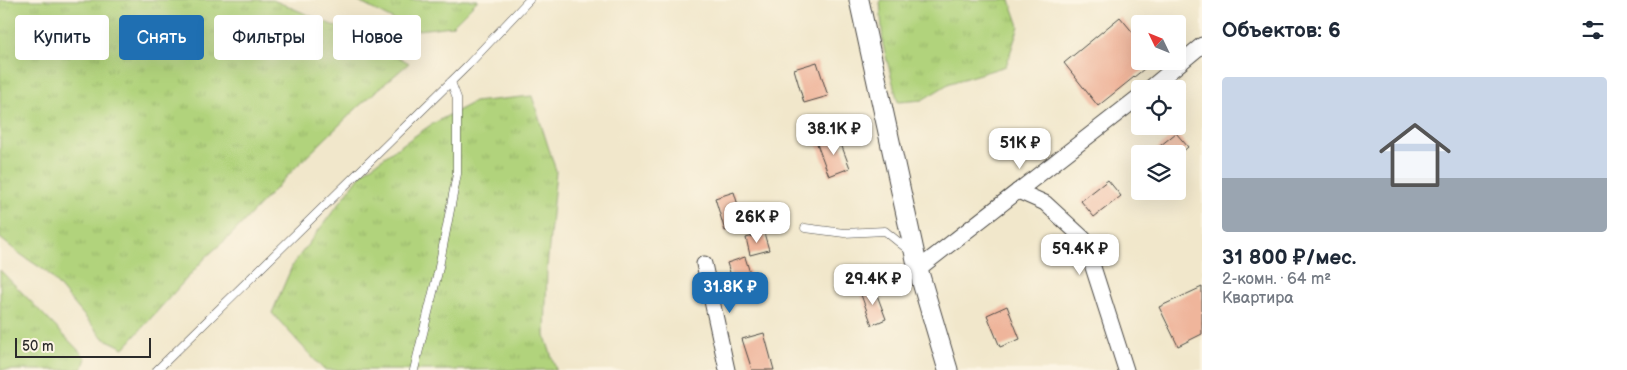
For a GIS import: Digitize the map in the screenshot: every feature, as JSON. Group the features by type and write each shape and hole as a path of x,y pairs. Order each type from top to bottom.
{"street":[{"path":"858,0 916,262 948,370"},
{"path":"1160,80 1202,45"},
{"path":"916,262 1018,190 1131,103"},
{"path":"1018,190 1045,203 1084,239 1126,370"},
{"path":"704,264 727,370"}],"lane":[{"path":"157,370 451,82 529,0"},
{"path":"414,370 438,272 456,174 458,98 451,82"},
{"path":"806,228 844,233 885,231 916,262"}],"green space":[{"path":"0,0 273,0 308,15 214,15 214,60 323,60 323,21 333,25 333,60 404,60 409,63 359,106 296,167 230,236 207,256 124,348 103,338 47,272 0,238"},
{"path":"355,0 478,0 452,26 421,30 421,15 384,15"},
{"path":"880,0 1010,0 1019,26 1006,66 950,83 922,100 898,102 883,45"},
{"path":"532,96 556,171 547,267 545,336 556,370 324,370 272,313 293,264 363,172 432,124 474,102"},
{"path":"0,270 86,358 82,370 0,370"}],"building":[{"path":"1120,17 1131,30 1131,70 1143,70 1098,106 1064,63"},
{"path":"817,62 828,96 804,103 794,69"},
{"path":"1174,135 1178,135 1188,147 1186,149 1186,145 1161,145"},
{"path":"838,136 850,168 829,176 817,144"},
{"path":"1108,180 1121,196 1094,217 1081,201"},
{"path":"734,192 744,225 725,231 715,198"},
{"path":"764,233 769,250 750,255 746,238"},
{"path":"745,257 756,292 738,298 727,263"},
{"path":"874,287 886,319 872,325 860,292"},
{"path":"1202,287 1202,334 1178,346 1159,307"},
{"path":"1007,306 1020,339 1000,347 987,315"},
{"path":"764,333 774,370 752,370 742,339"}]}
